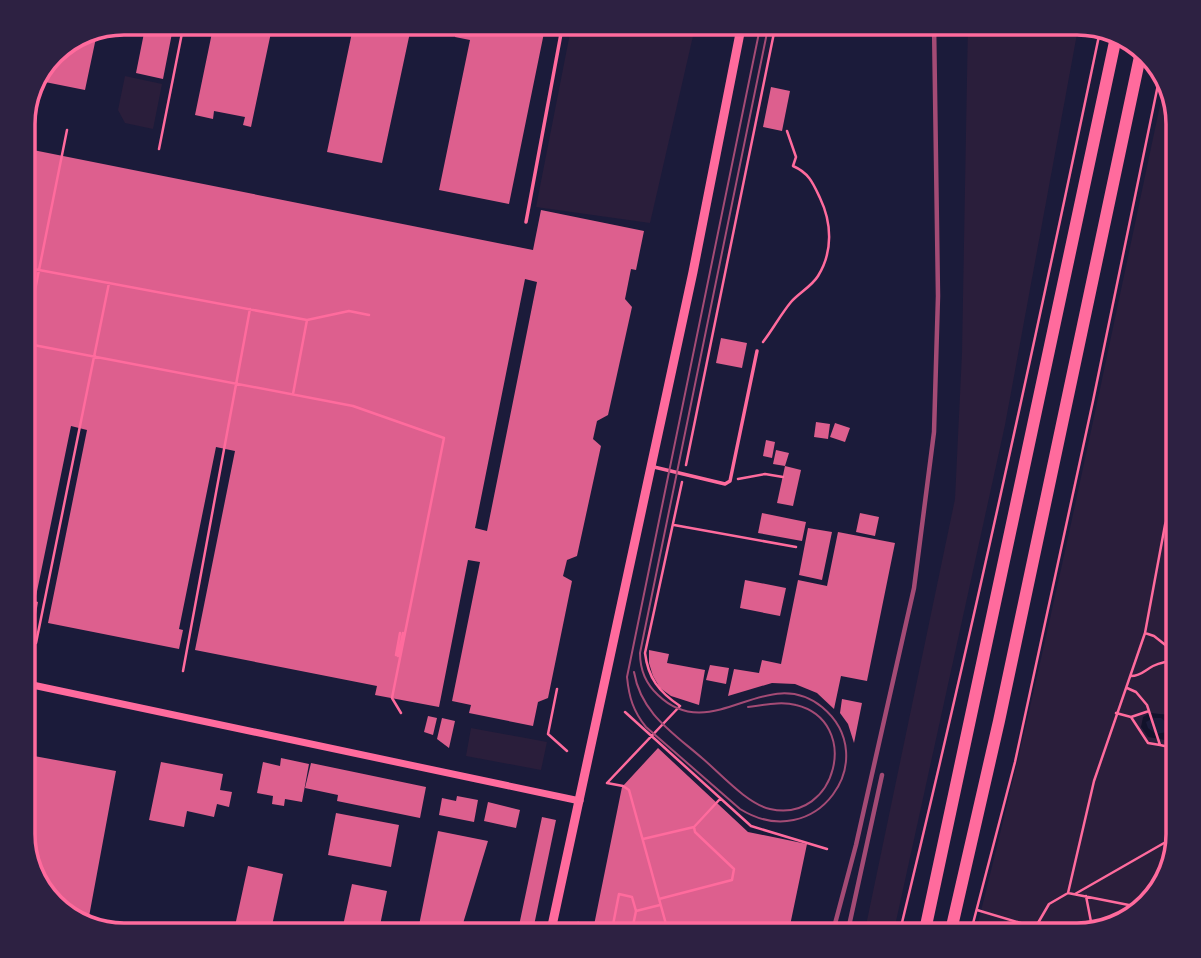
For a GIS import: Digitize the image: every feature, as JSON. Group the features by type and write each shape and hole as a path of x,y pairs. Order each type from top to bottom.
{"highway":[{"path":"927,923 1115,44"},
{"path":"953,923 999,721 1139,60"}],"street":[{"path":"553,923 652,467 740,35"},
{"path":"35,686 580,801"}],"lane":[{"path":"526,222 562,35"},
{"path":"652,467 726,484 731,480 757,351"}],"path":[{"path":"159,149 182,35"},
{"path":"666,923 629,790 607,783 680,706 652,681 645,653 674,525 774,35"},
{"path":"902,923 1001,497 1098,38"},
{"path":"973,923 1017,749 1158,87"},
{"path":"35,286 67,130"},
{"path":"757,351 791,303 818,276 828,254 830,242 830,228 823,203 810,177 793,166 796,157 787,131"},
{"path":"35,269 307,320 349,312 369,315"},
{"path":"36,643 109,283"},
{"path":"183,671 250,309"},
{"path":"293,394 307,320"},
{"path":"35,346 353,405 444,438 392,698 401,713"},
{"path":"731,480 765,474 783,477"},
{"path":"1068,893 1094,781 1145,633 1166,523"},
{"path":"674,525 796,547"},
{"path":"397,655 401,633"},
{"path":"1145,633 1166,646"},
{"path":"1131,676 1137,676 1152,666 1166,661"},
{"path":"1125,687 1142,698 1160,745"},
{"path":"557,688 548,734 567,751"},
{"path":"625,712 751,826 827,849"},
{"path":"1116,713 1131,717 1149,712"},
{"path":"1131,717 1148,743 1166,746"},
{"path":"643,839 694,827 720,799"},
{"path":"659,898 732,880 734,869 695,832 694,827"},
{"path":"1075,894 1165,842"},
{"path":"1037,923 1049,904 1068,893 1131,905"},
{"path":"613,923 619,894 632,897 636,911 634,923"},
{"path":"1086,896 1091,921"},
{"path":"636,911 661,905"},
{"path":"976,909 1021,923"}],"shaded area":[{"path":"570,35 693,35 650,223 536,207"},
{"path":"968,35 1077,35 1005,425 896,923 867,923 955,499 962,353"},
{"path":"125,76 162,84 153,129 125,123 118,110"},
{"path":"1162,98 1166,124 1166,715 1150,713 1141,727 1166,738 1165,846 1154,879 1144,893 1127,908 1111,916 1077,923 978,923 1051,614"},
{"path":"1150,713 1166,715 1166,722 1161,718 1154,718 1146,722 1148,728 1156,734 1166,732 1166,740 1148,737 1141,727 1143,717"},
{"path":"471,728 547,742 541,770 466,756"}],"building":[{"path":"144,35 172,35 163,79 136,73"},
{"path":"212,35 270,35 251,127 243,125 245,117 214,111 213,119 195,115"},
{"path":"351,35 409,35 382,163 327,152"},
{"path":"544,35 509,204 439,190 470,40 455,37"},
{"path":"95,40 85,90 46,82 65,57"},
{"path":"771,87 790,91 782,131 763,127"},
{"path":"35,150 533,250 541,210 644,231 636,270 631,269 625,299 632,307 608,415 597,421 593,439 601,446 577,556 567,560 563,576 572,581 548,698 538,702 533,726 469,713 471,705 452,701 480,562 468,560 439,707 375,695 377,686 195,650 235,451 216,447 179,629 183,630 179,649 48,623 87,430 71,426 35,601","holes":["525,279 537,282 487,531 475,528"]},
{"path":"721,338 747,343 742,368 716,363"},
{"path":"816,422 830,424 828,439 814,437"},
{"path":"835,423 850,428 845,442 830,437"},
{"path":"766,440 775,442 772,458 763,456"},
{"path":"776,450 789,453 785,466 773,464"},
{"path":"785,466 801,470 793,506 777,503"},
{"path":"762,513 806,522 802,541 758,533"},
{"path":"860,513 879,517 875,536 856,532"},
{"path":"808,528 832,532 822,580 799,575"},
{"path":"838,532 895,543 867,681 841,676 834,709 817,693 795,684 772,683 728,696 734,669 759,673 762,660 781,664 798,580 827,586"},
{"path":"745,580 786,588 780,616 740,608"},
{"path":"649,650 669,654 667,663 705,670 699,705 671,696 660,688 649,663"},
{"path":"710,665 729,668 726,684 706,680"},
{"path":"842,699 862,703 854,743 848,724 840,713"},
{"path":"428,716 437,718 433,735 424,732"},
{"path":"442,718 455,721 449,748 437,739"},
{"path":"658,748 748,832 807,844 791,923 594,923 622,787"},
{"path":"35,756 116,771 89,915 65,901 53,888 38,857 35,840"},
{"path":"281,758 309,764 302,802 285,799 284,806 272,804 273,796 257,793 263,762 280,766"},
{"path":"161,762 223,774 220,790 232,792 229,807 217,804 214,817 187,811 184,827 149,820"},
{"path":"311,763 426,787 420,818 337,801 338,795 305,788"},
{"path":"457,796 478,800 474,822 439,815 442,798 456,801"},
{"path":"488,802 520,810 516,828 484,821"},
{"path":"336,813 399,825 391,867 328,855"},
{"path":"542,817 556,820 535,923 520,923"},
{"path":"438,831 488,841 463,923 419,923"},
{"path":"248,866 283,874 273,923 236,923"},
{"path":"352,884 387,891 380,923 344,923"}],"tram line":[{"path":"759,35 627,677 632,704 646,727 740,809 768,820 794,820 816,811 833,795 843,774 846,751 839,728 822,707 801,696 780,693 719,710 699,712 678,709 650,686 644,676 640,653 767,35"},
{"path":"634,672 643,699 659,721 743,795 770,809 793,809 812,801 825,787 833,769 834,749 829,730 817,715 796,705 778,703 748,707"}],"railway":[{"path":"835,923 856,845 914,588 934,432 938,296 934,35"},
{"path":"850,923 882,775"}]}
